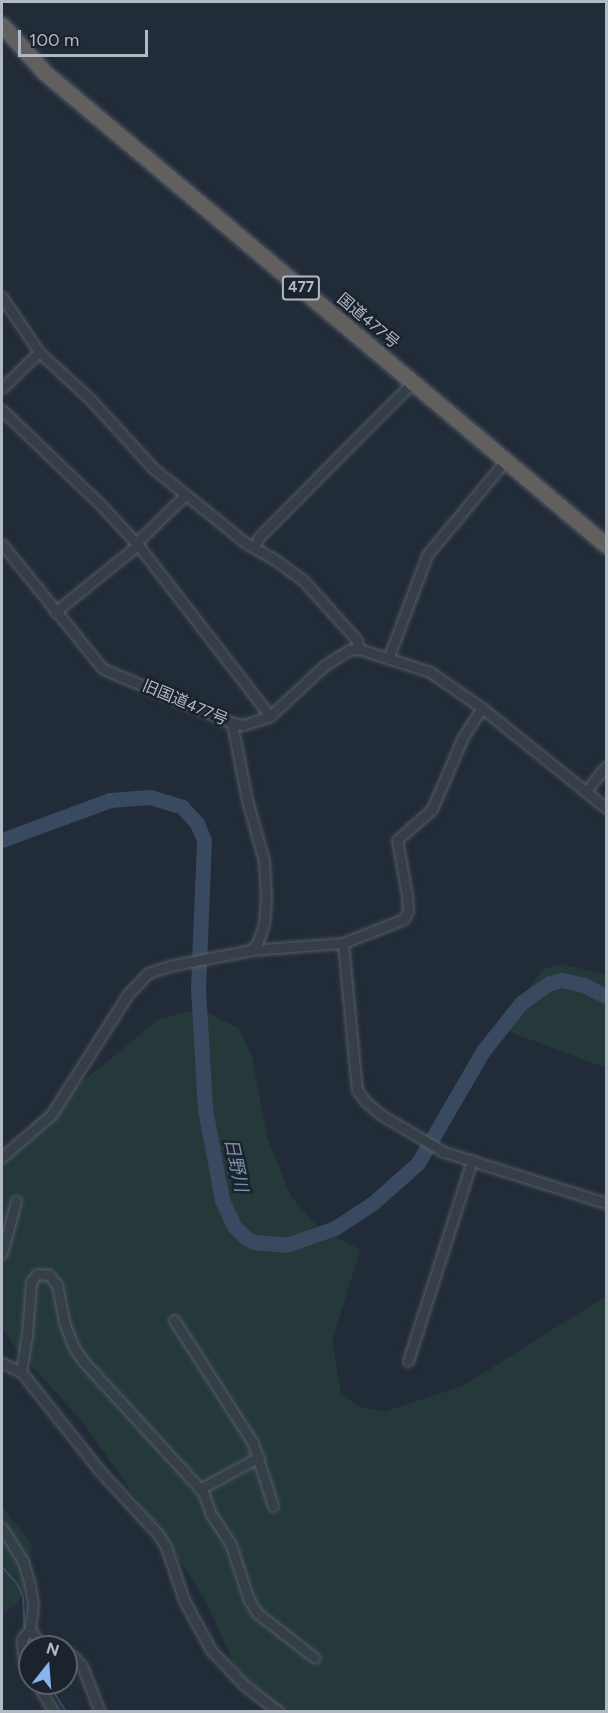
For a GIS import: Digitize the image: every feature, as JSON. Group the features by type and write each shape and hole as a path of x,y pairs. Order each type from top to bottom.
{"highway":[{"name":"国道477号","path":"2,26 44,72 606,545"}],"street":[{"path":"2,297 39,352 90,399 154,469 254,547 302,579 356,639 359,649 430,672 482,708 606,808"},
{"path":"2,388 39,352"},
{"path":"254,547 259,537 413,382"},
{"path":"2,410 100,504 137,544 270,716"},
{"path":"388,659 427,555 506,460"},
{"path":"55,612 137,544 185,495"},
{"name":"旧国道477号","path":"2,544 102,668 232,723 253,723 270,716 325,665 349,650 359,649"},
{"path":"2,1157 51,1114 62,1100 128,994 141,978 169,966 251,950 343,943 407,916 406,880 397,840 432,809 463,737 482,708"},
{"path":"232,723 247,800 264,861 266,896 264,924 257,944 251,950"},
{"path":"586,791 606,766"},
{"path":"343,943 357,1090 380,1114 444,1152 606,1203"},
{"path":"408,1360 472,1160"},
{"path":"2,1253 16,1201"},
{"path":"21,1372 27,1335 31,1282 37,1274 49,1275 57,1285 64,1322 73,1346 83,1361 201,1489 211,1514 231,1545 249,1600 257,1614 315,1658"},
{"path":"174,1320 253,1443 273,1506"},
{"path":"2,1363 21,1372 100,1471 162,1541 179,1580 184,1600 211,1650 244,1685 279,1712"},
{"path":"201,1489 259,1457"},
{"path":"2,1528 23,1561 27,1572 33,1605 27,1633"},
{"path":"78,1662 82,1666 100,1712"},
{"path":"44,1695 54,1712"}],"green space":[{"path":"563,964 606,975 606,1068 507,1031 507,1014 544,969"},
{"path":"199,1009 239,1028 252,1057 267,1137 291,1197 318,1227 360,1250 332,1341 341,1393 359,1407 384,1412 463,1386 606,1296 606,1711 264,1711 233,1661 206,1601 170,1546 82,1421 19,1352 2,1328 2,1166 32,1123 159,1019"},
{"path":"2,1507 32,1544 30,1573 26,1587 16,1606 2,1613"}],"waterway":[{"name":"日野川","path":"2,840 110,800 150,797 182,807 197,823 204,840 198,988 205,1109 222,1200 234,1226 246,1238 254,1242 286,1245 335,1228 373,1203 418,1163 483,1051 521,1003 550,983 562,980 584,985 606,996"},
{"path":"2,1567 18,1585 23,1597 25,1630"},
{"path":"55,1695 66,1712"}]}
